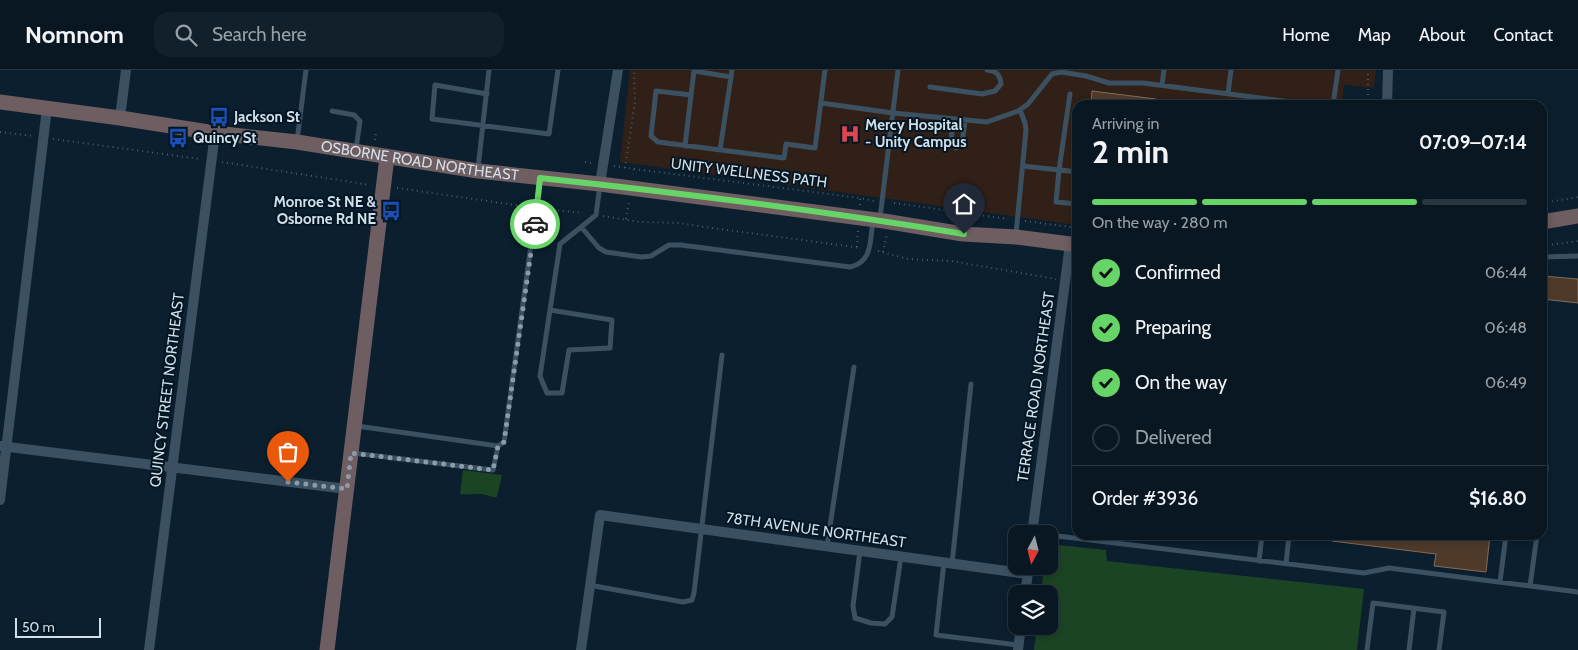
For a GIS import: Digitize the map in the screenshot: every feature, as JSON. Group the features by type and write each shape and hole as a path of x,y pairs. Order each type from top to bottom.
{"street":[{"path":"120,118 126,70"},
{"path":"600,184 618,70"},
{"path":"1387,100 1388,70"},
{"name":"OSBORNE ROAD NORTHEAST","path":"0,102 215,133 297,142 478,171 600,184 876,220 964,234 1016,237 1072,244"},
{"path":"0,500 3,447 47,108"},
{"name":"QUINCY STREET NORTHEAST","path":"149,650 215,133"},
{"path":"327,650 387,157"},
{"path":"1547,221 1578,216"},
{"name":"TERRACE ROAD NORTHEAST","path":"1033,525 1072,258"},
{"path":"3,447 347,489"},
{"name":"78TH AVENUE NORTHEAST","path":"589,585 600,514 901,557 1008,568"},
{"path":"581,650 589,585"}],"lane":[{"path":"297,142 306,70"},
{"path":"478,171 490,70"},
{"path":"488,94 435,85 432,119 549,134 558,70"},
{"path":"686,70 731,77"},
{"path":"685,146 694,70"},
{"path":"720,150 732,70"},
{"path":"691,95 656,91 651,136 658,142 784,158 786,144 815,148 825,70"},
{"path":"582,228 599,248 606,252 641,257 651,256 669,246 681,245 850,267 860,265 866,258 876,220 898,70"},
{"path":"930,87 982,94 995,91 1001,84 1000,76 995,71 987,70"},
{"path":"1162,85 1164,70"},
{"path":"1228,94 1231,70"},
{"path":"1334,100 1338,70"},
{"path":"821,103 893,113 987,122 1020,110 1028,104 1055,72 1086,76 1109,83 1143,83 1275,100"},
{"path":"1070,94 1056,202 1072,203"},
{"path":"1016,237 1026,130 1026,123 1020,110"},
{"path":"332,111 354,115 360,121 356,152"},
{"path":"953,119 951,142 956,148 962,143 966,120"},
{"path":"1023,166 1072,171"},
{"path":"354,426 498,446 504,442 540,178"},
{"path":"550,310 612,320 610,348 569,350 562,393 547,393 540,376 550,310 560,244 596,215 600,184"},
{"path":"1547,257 1578,256"},
{"path":"589,585 688,602 692,600 722,355"},
{"path":"827,546 854,367"},
{"path":"971,384 948,563 936,634 1018,647"},
{"path":"351,453 493,470 498,446"},
{"path":"1058,536 1072,536"},
{"path":"1111,540 1259,561 1364,573 1389,568 1578,592"},
{"path":"1259,561 1261,540"},
{"path":"1286,564 1288,540"},
{"path":"1500,582 1505,540"},
{"path":"1530,586 1536,540"},
{"path":"860,551 853,606 855,618 871,623 885,624 892,618 901,557"},
{"path":"1367,650 1373,603 1444,612 1439,650"},
{"path":"1409,650 1414,608"}],"path":[{"path":"625,168 635,102 634,70"},
{"path":"1368,70 1368,100"},
{"name":"UNITY WELLNESS PATH","path":"634,169 860,198"},
{"path":"1547,202 1578,197"},
{"path":"894,203 1072,227"},
{"path":"1547,245 1578,241"}],"shaded area":[{"name":"Mercy Hospital - Unity Campus","path":"630,70 1376,70 1374,88 1344,85 1342,100 1072,100 1072,224 620,162"}],"green space":[{"path":"463,470 502,475 497,497 483,494 460,494"},
{"path":"1058,545 1106,550 1107,561 1364,589 1357,650 1034,650 1036,635 1058,635 1058,585 1042,585 1043,575 1058,575"}],"building":[{"path":"1092,91 1156,99 1156,100 1091,100"},
{"path":"1547,276 1578,279 1578,303 1547,300"},
{"path":"1489,540 1486,572 1434,566 1436,554 1332,541"}],"way so far":[{"path":"288,482 347,489 351,453 493,470 498,446 504,442 535,224"}],"place":[{"name":"Jackson St","path":"219,117"},
{"name":"Mercy Hospital - Unity Campus","path":"850,134"},
{"name":"Quincy St","path":"178,138"},
{"name":"Monroe St NE & Osborne Rd NE","path":"391,211"}],"route":[{"path":"535,224 540,178 884,221 964,234"}]}
